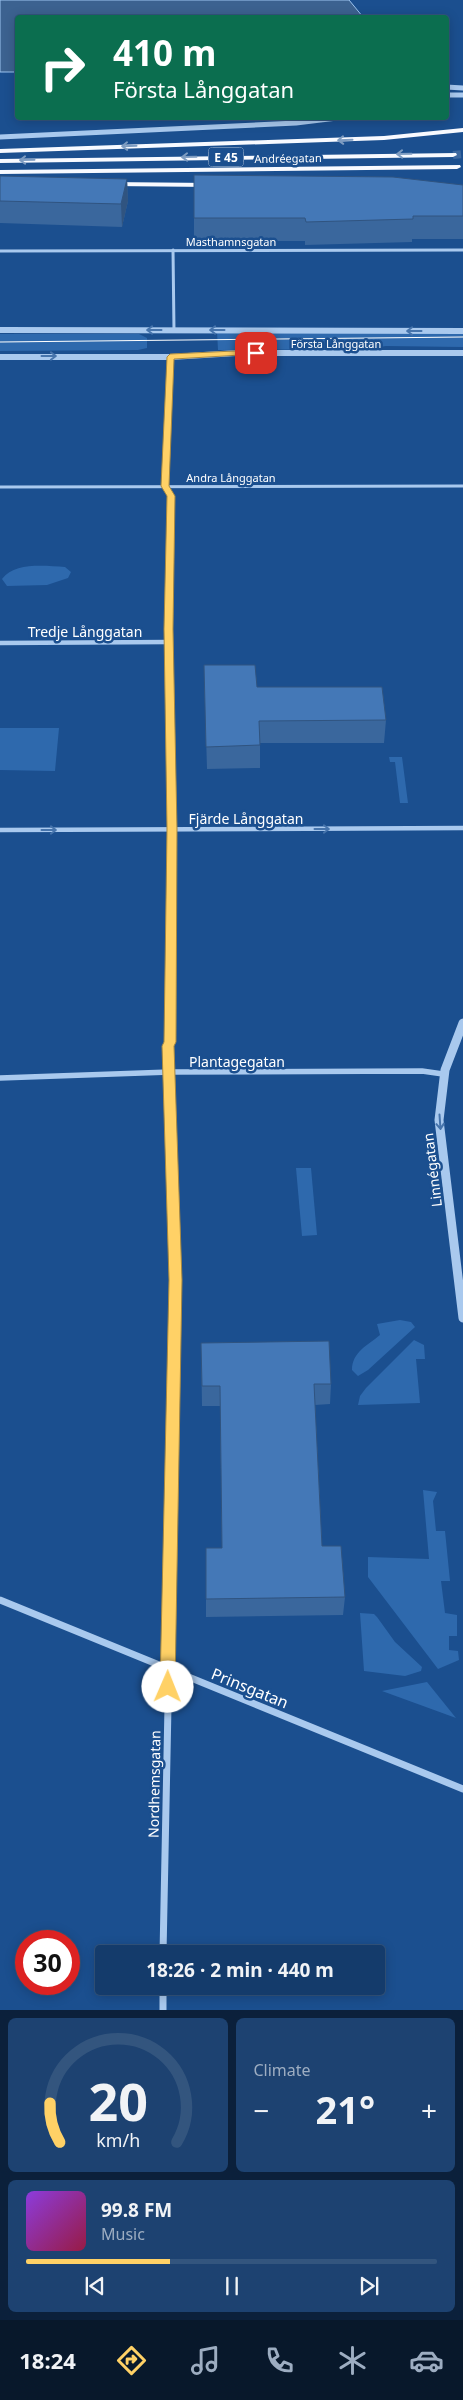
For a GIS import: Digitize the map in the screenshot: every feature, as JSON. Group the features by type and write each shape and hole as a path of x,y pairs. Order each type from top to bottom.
{"highway":[{"path":"0,151 374,138 463,130"},
{"name":"Andréegatan","path":"0,161 453,154"},
{"name":"Andréegatan","path":"0,172 457,167"},
{"path":"97,184 222,185"}],"street":[{"path":"449,87 463,88"},
{"path":"449,95 463,95"},
{"path":"0,137 296,123 321,120"},
{"path":"173,250 174,330"},
{"name":"Masthamnsgatan","path":"0,251 463,250"},
{"name":"Första Långgatan","path":"0,330 463,331"},
{"name":"Första Långgatan","path":"0,356 170,357 237,353 463,354"},
{"name":"Nordhemsgatan","path":"164,1945 176,1280 168,1046 170,1042 172,829 169,642 171,496 165,486 170,357"},
{"name":"Andra Långgatan","path":"0,487 463,486"},
{"name":"Tredje Långgatan","path":"0,643 169,642"},
{"name":"Fjärde Långgatan","path":"0,830 463,828"},
{"name":"Linnégatan","path":"463,1023 450,1051 439,1096 439,1120 463,1318"},
{"name":"Plantagegatan","path":"0,1078 170,1072 422,1071 443,1074"},
{"name":"Prinsgatan","path":"0,1600 463,1789"},
{"path":"163,1995 163,2010"}],"shaded area":[{"path":"0,0 349,0 361,15 15,15 15,72 0,72"},
{"path":"217,332 463,334 463,347 386,346 364,349 218,350"},
{"path":"0,334 139,334 147,338 147,348 138,350 0,351"},
{"path":"22,567 65,567 71,572 68,578 47,585 7,586 2,579 14,570"},
{"path":"0,728 59,728 55,771 0,770"},
{"path":"389,757 402,757 408,803 400,803 395,762 390,762"},
{"path":"296,1168 311,1168 317,1235 302,1236"},
{"path":"400,1320 411,1322 415,1327 368,1370 358,1376 352,1370 355,1358 380,1335 377,1324"},
{"path":"414,1340 424,1345 425,1359 416,1359 420,1403 358,1405 360,1396 366,1388"},
{"path":"423,1490 437,1492 433,1501 436,1531 445,1531 450,1581 441,1581 445,1613 457,1615 457,1636 449,1636 449,1650 458,1651 459,1660 438,1669 368,1577 368,1557 429,1559"},
{"path":"360,1613 374,1614 395,1642 422,1667 421,1671 405,1676 364,1671"},
{"path":"427,1682 456,1718 382,1691"}],"building":[{"path":"194,175 393,177 463,185 463,216 413,216 413,219 306,222 305,218 194,218"},
{"path":"0,176 127,179 121,204 0,201"},
{"path":"204,665 255,665 257,687 382,687 386,720 259,721 260,745 206,747"},
{"path":"329,1341 331,1384 314,1384 322,1546 341,1546 345,1597 206,1599 206,1548 222,1548 220,1386 202,1386 201,1343"}],"tunnel":[{"path":"453,155 463,154"}],"tram line":[{"path":"0,342 463,337"}],"route":[{"path":"168,1687 176,1280 168,1046 170,1042 172,829 169,629 171,496 165,486 170,357 256,353"}]}
